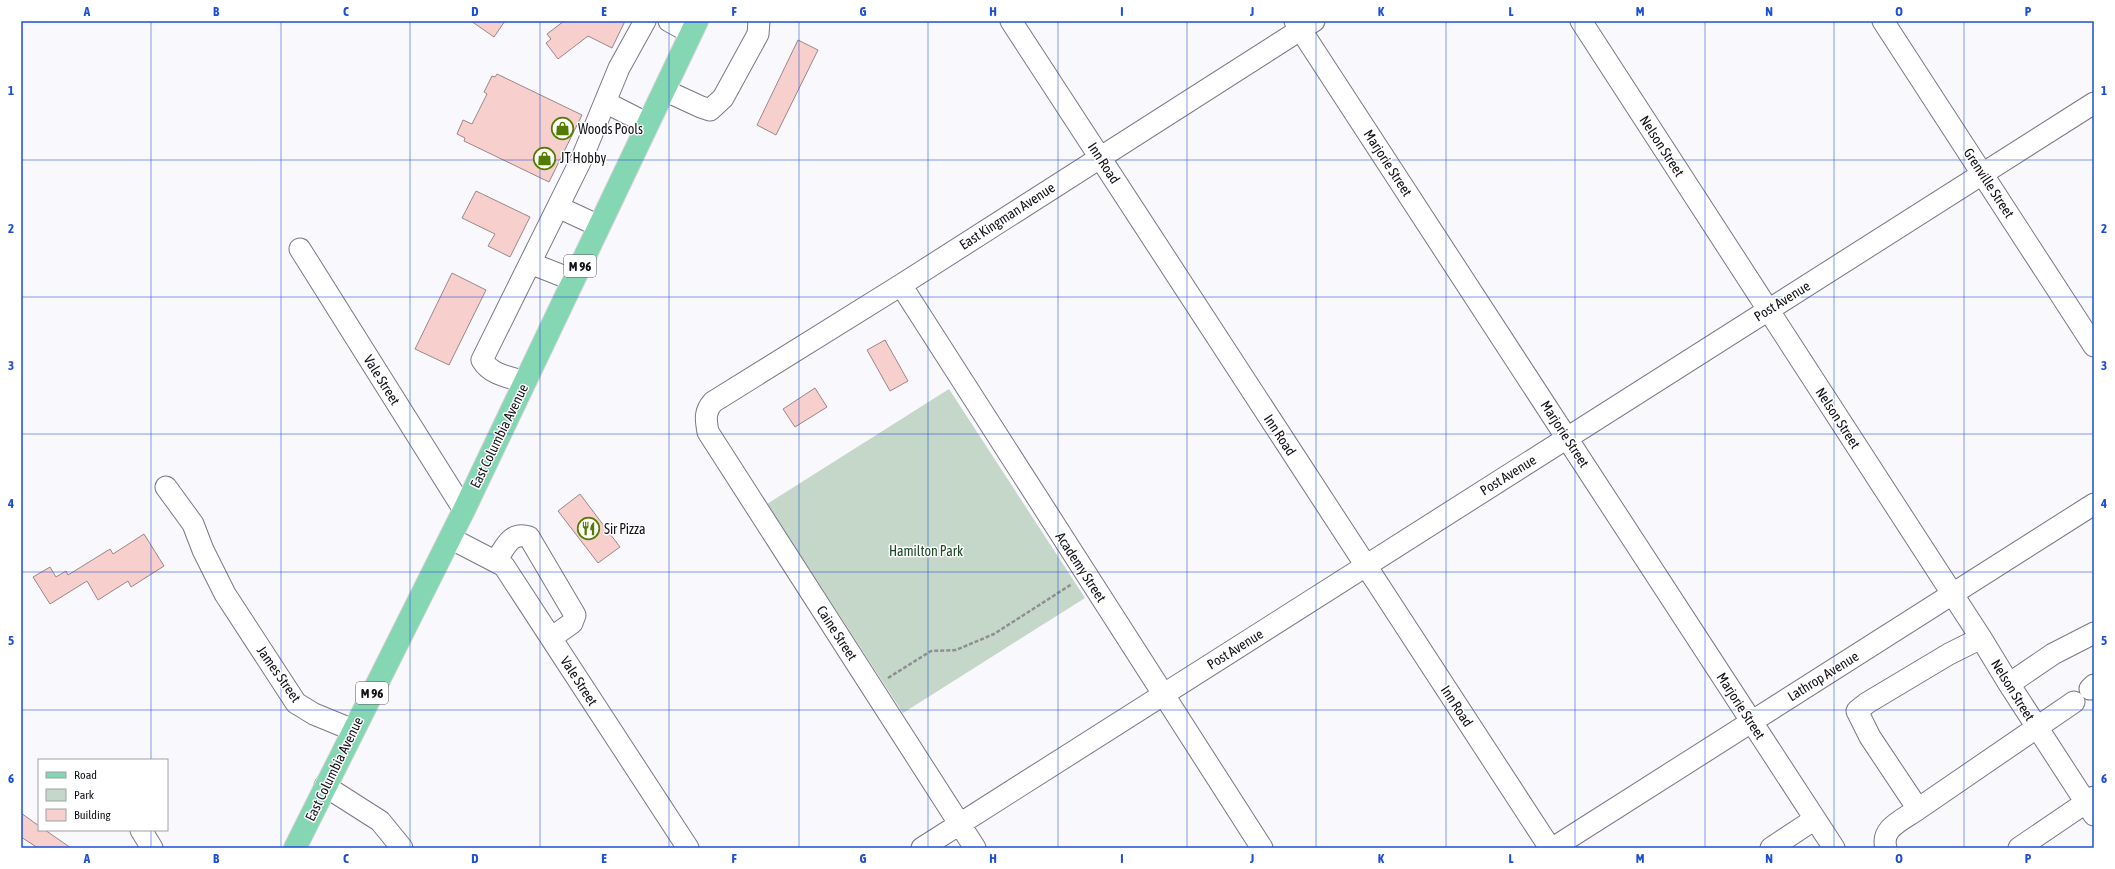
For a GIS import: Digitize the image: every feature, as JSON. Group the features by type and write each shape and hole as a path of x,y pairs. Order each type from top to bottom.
{"main road":[{"name":"East Columbia Avenue","path":"295,848 464,510 694,27"}],"street":[{"path":"525,382 494,372 486,367 482,360 582,158 619,68 645,21"},
{"path":"669,21 694,27"},
{"path":"664,90 710,110 723,98 758,34 759,21"},
{"name":"Inn Road","path":"1011,21 1365,566 1552,848"},
{"name":"Nelson Street","path":"1581,21 1981,638 2037,728 2091,805"},
{"name":"Grenville Street","path":"1883,21 2094,346"},
{"name":"East Kingman Avenue","path":"706,416 707,409 713,402 901,285 1304,24"},
{"name":"Marjorie Street","path":"1304,24 1568,438 1834,848"},
{"path":"605,102 648,124"},
{"name":"Post Avenue","path":"922,848 2094,103"},
{"path":"558,207 599,226"},
{"name":"Vale Street","path":"300,249 464,510"},
{"path":"530,263 573,280"},
{"name":"Academy Street","path":"901,285 1262,848"},
{"name":"Caine Street","path":"706,416 708,432 975,848"},
{"name":"James Street","path":"166,487 193,524 203,550 225,594 296,703 314,714 353,730"},
{"name":"Lathrop Avenue","path":"1552,848 2094,504"},
{"path":"496,561 514,536 521,534 529,537 575,615 572,623 551,638"},
{"name":"Vale Street","path":"450,538 504,566 688,848"},
{"path":"2009,684 2054,654 2094,633"},
{"path":"1918,809 1870,736 1858,711 1867,703 1942,658 1981,638"},
{"path":"1886,848 1884,840 1886,831 2074,702"},
{"path":"325,786 380,821 393,844"},
{"path":"2019,848 2091,805"},
{"path":"1771,848 1814,819"},
{"path":"142,831 152,848"}],"path":[{"path":"875,692 890,676 921,655 931,651 956,650 994,634 1087,576"}],"green space":[{"name":"Hamilton Park","path":"949,389 1085,598 903,713 767,504"}],"building":[{"path":"471,21 505,21 494,37"},
{"path":"564,21 625,21 612,48 588,36 558,59 546,43 551,39 547,34"},
{"path":"798,40 818,50 776,135 757,125"},
{"path":"497,74 582,115 549,182 464,141 465,138 457,134 463,120 472,124 487,94 484,92 492,76 495,77"},
{"path":"476,191 530,217 510,257 488,246 495,234 462,218"},
{"path":"452,273 486,290 449,365 415,349"},
{"path":"885,340 908,381 890,391 867,350"},
{"path":"815,388 827,407 795,427 783,409"},
{"name":"Sir Pizza","path":"580,494 620,547 598,563 558,511"},
{"path":"144,534 164,566 131,587 128,581 98,600 87,581 50,604 33,577 50,567 56,577 66,571 68,575 110,549 113,554"},
{"path":"21,813 38,825 38,831 46,831 71,848 38,848 21,837"}],"place":[{"name":"Woods Pools","path":"563,129"},
{"name":"JT Hobby","path":"545,158"},
{"name":"Sir Pizza","path":"589,529"}]}
